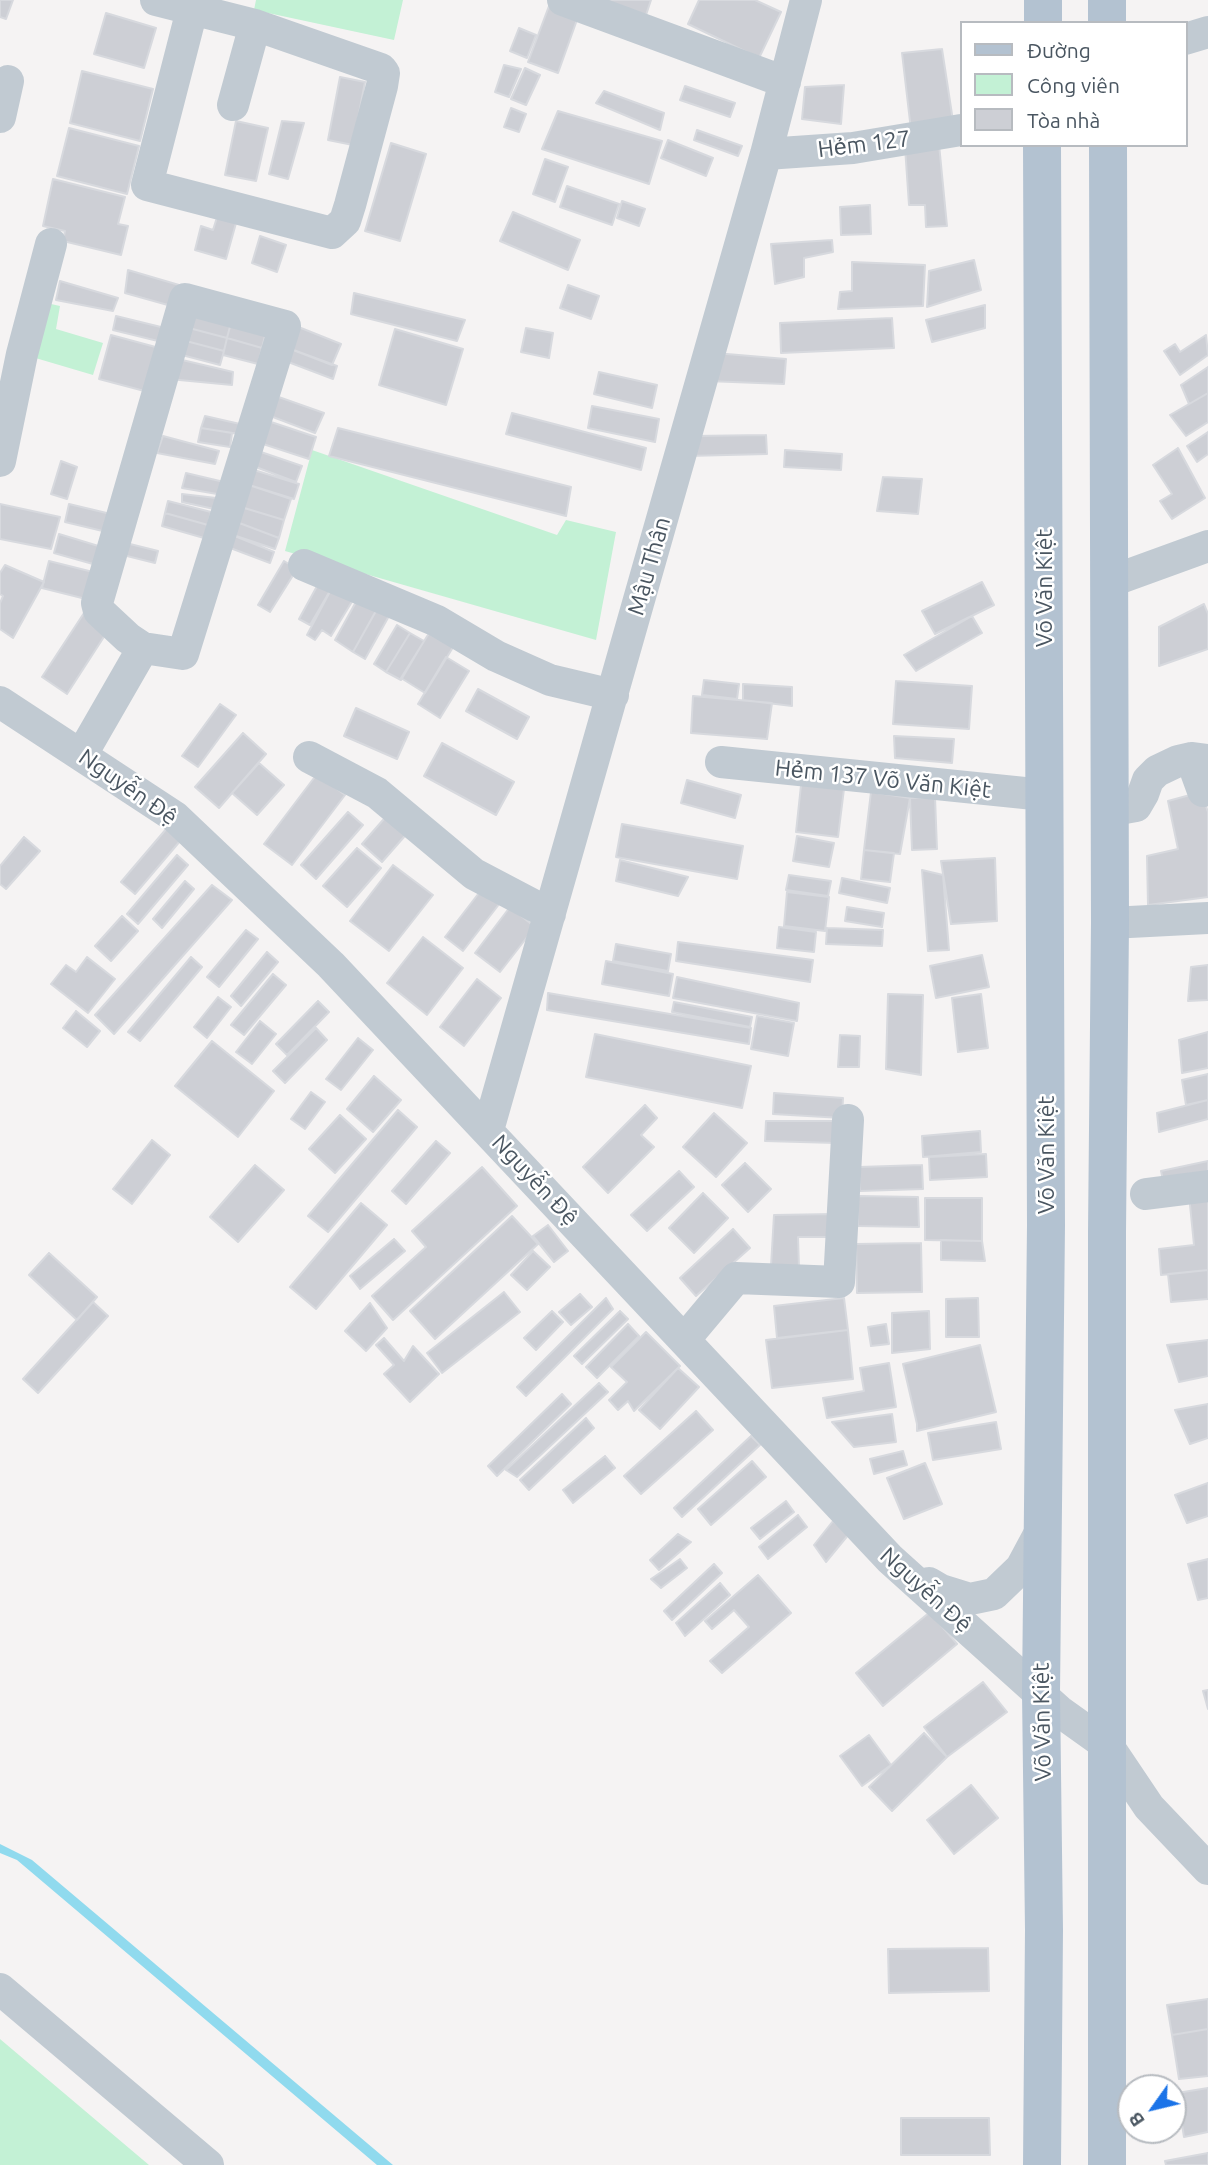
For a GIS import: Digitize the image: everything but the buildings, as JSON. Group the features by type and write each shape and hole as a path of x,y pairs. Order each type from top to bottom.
{"main road":[{"path":"1042,21 1043,0"},
{"path":"1107,0 1107,21"},
{"name":"Võ Văn Kiệt","path":"1042,147 1046,1226 1041,1692 1044,1930 1042,2165"},
{"path":"1107,2165 1107,1232 1110,923 1108,147"}],"street":[{"path":"156,0 256,25 377,66 384,73 345,221 332,233 147,185 192,10"},
{"path":"563,0 785,82"},
{"name":"Mậu Thân","path":"488,1130 766,154 806,0"},
{"path":"233,105 256,25"},
{"path":"1187,38 1208,32"},
{"path":"0,117 8,81"},
{"name":"Hẻm 127","path":"766,154 853,148 960,130"},
{"path":"0,461 22,354 51,244"},
{"path":"185,299 285,326 183,654 143,648 99,611 96,603 185,299"},
{"path":"1109,582 1208,546"},
{"path":"304,565 437,621 496,656 550,680 613,695"},
{"path":"82,754 143,648"},
{"name":"Nguyễn Đệ","path":"0,702 175,817 331,965 890,1559 1059,1711 1108,1746"},
{"path":"309,757 377,793 474,874 550,914"},
{"path":"1108,811 1136,806 1152,775 1178,761 1200,759 1203,792"},
{"name":"Hẻm 137 Võ Văn Kiệt","path":"722,762 1044,795"},
{"path":"1110,923 1208,918"},
{"path":"684,1340 736,1278 839,1282 848,1120"},
{"path":"1146,1194 1208,1185"},
{"path":"890,1559 941,1590 970,1599 994,1594 1021,1568 1043,1527"},
{"path":"1108,1746 1149,1807 1208,1869"},
{"path":"0,1989 208,2165"}],"green space":[{"path":"256,0 403,0 394,40 254,10"},
{"path":"42,302 60,306 56,329 103,343 93,375 22,354"},
{"path":"312,450 557,535 566,520 616,532 596,640 285,551"},
{"path":"0,2039 149,2165 0,2165"}],"water":[{"path":"0,1844 32,1860 393,2165 377,2165 17,1860 0,1853"}]}
